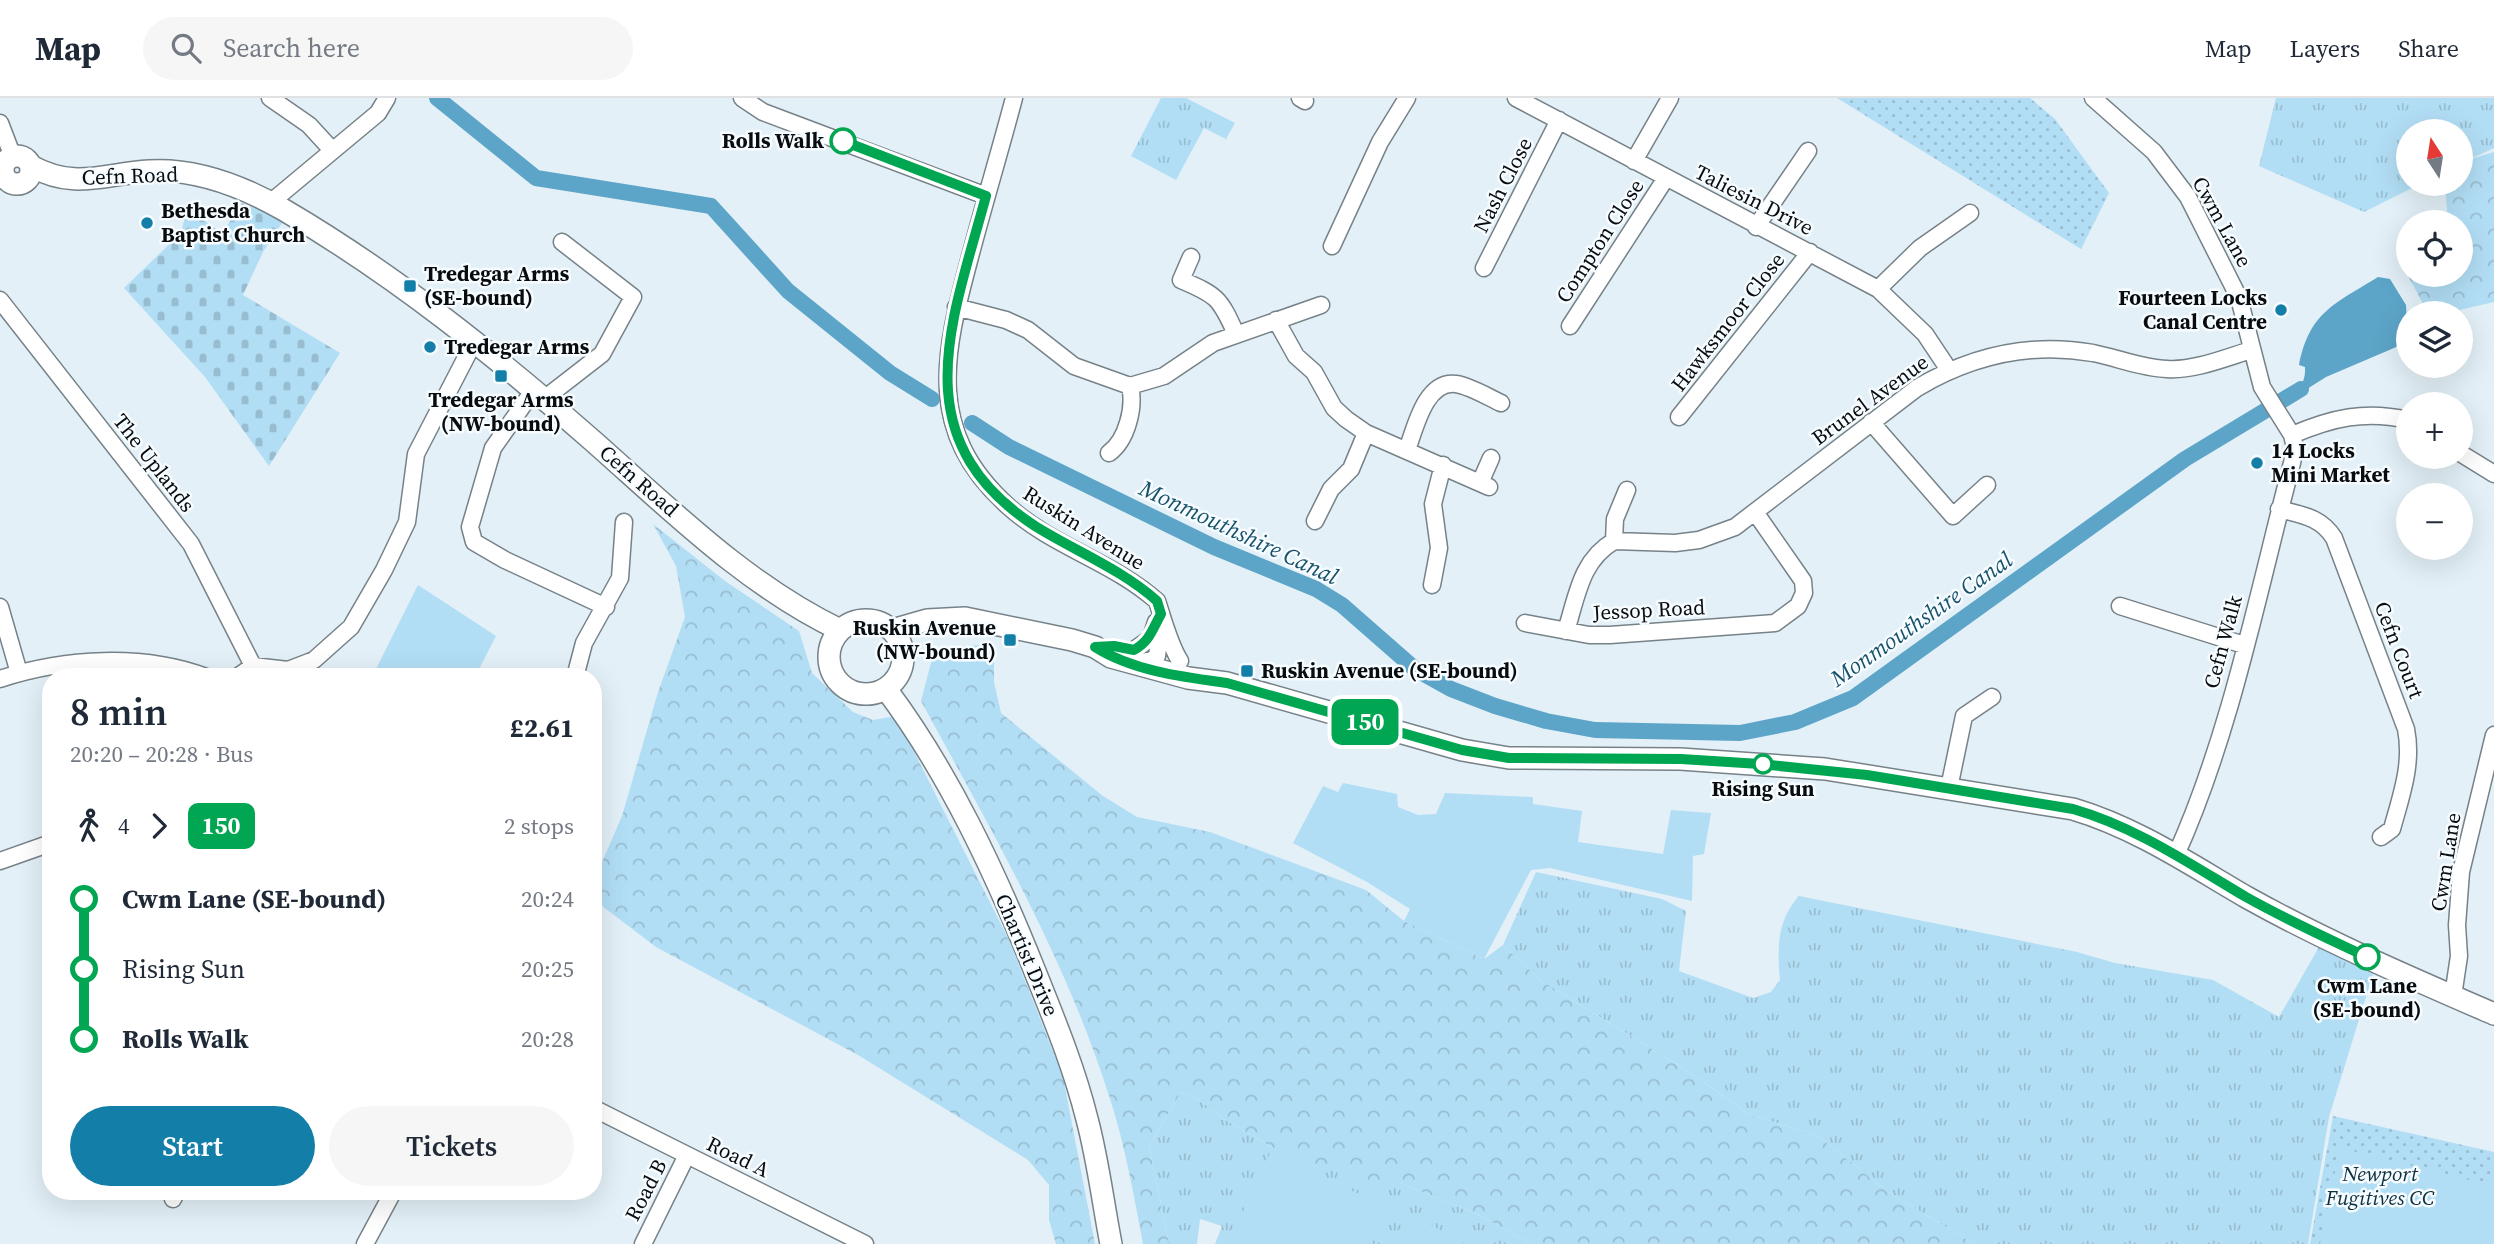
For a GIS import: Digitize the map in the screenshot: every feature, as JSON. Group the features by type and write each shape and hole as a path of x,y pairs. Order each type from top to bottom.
{"main road":[{"name":"Cefn Road","path":"12,170 53,178 83,179 150,171 181,172 214,179 270,203 358,259 474,342 776,596 840,630"},
{"path":"892,630 927,620 965,618 1095,647 1111,657 1157,656 1206,669 1227,683"},
{"path":"857,620 869,620 892,630 898,638 903,661 896,680 886,689 872,694 853,693 838,683 830,672 828,653 840,630 857,620"},
{"path":"1132,657 1188,678 1227,683 1462,750 1509,758 1681,759 1760,764 1949,788 2073,809 2105,818 2319,935 2494,1014"},
{"name":"Chartist Drive","path":"886,689 908,718 970,828 1015,921 1066,1046 1088,1121 1111,1244"}],"street":[{"path":"270,98 309,125 331,149"},
{"path":"270,203 331,149 378,113 387,98"},
{"path":"742,98 763,112 986,196"},
{"name":"Ruskin Avenue","path":"1014,98 956,307 945,365 947,398 963,449 988,487 1011,509 1143,589 1157,601 1168,626 1172,650 1180,662"},
{"path":"1332,246 1380,142 1407,98"},
{"name":"Taliesin Drive","path":"1516,98 1878,289 1925,334 1949,369"},
{"path":"1634,161 1670,98"},
{"name":"Cwm Lane","path":"2093,98 2154,152 2188,197 2239,298 2262,387 2292,435"},
{"name":"Nash Close","path":"1484,268 1559,120"},
{"path":"0,124 12,170"},
{"path":"1756,227 1808,151"},
{"name":"Compton Close","path":"1570,326 1666,178"},
{"path":"1878,289 1920,248 1970,213"},
{"path":"562,242 633,297 602,355 539,395 493,448 470,527 474,542 505,560 606,607"},
{"name":"Hawksmoor Close","path":"1679,417 1810,252"},
{"path":"1191,257 1181,280 1213,293 1236,334"},
{"name":"The Uplands","path":"0,300 191,544 236,626 253,666"},
{"path":"956,307 1006,320 1028,330 1074,366 1130,386 1164,376 1213,343 1321,304"},
{"path":"1276,320 1290,340 1296,356 1314,372 1334,408 1366,433 1484,485 1491,458"},
{"path":"300,668 314,660 351,627 384,570 407,522 416,454 474,342"},
{"name":"Brunel Avenue","path":"1614,541 1675,543 1699,540 1735,527 1871,422 1949,369 1985,356 2043,348 2092,353 2132,365 2170,370 2251,350"},
{"path":"1407,450 1426,402 1439,387 1455,384 1501,403"},
{"path":"1109,453 1118,447 1134,402 1130,386"},
{"path":"2292,435 2319,424 2358,416 2381,413 2396,417"},
{"path":"1871,422 1953,516 1987,485"},
{"path":"1315,521 1331,489 1352,469 1366,433"},
{"name":"Cefn Walk","path":"2176,855 2199,803 2244,645 2295,447 2292,435"},
{"path":"2473,461 2494,474"},
{"path":"1432,585 1439,548 1433,504 1443,465"},
{"path":"1566,631 1587,564 1598,550 1614,541 1615,519 1627,490"},
{"name":"Cefn Court","path":"2280,509 2316,519 2326,525 2334,538 2406,729 2410,750 2405,779 2392,829 2381,837"},
{"name":"Jessop Road","path":"1525,624 1610,635 1775,623 1798,606 1804,593 1802,581 1755,512"},
{"path":"577,668 584,643 620,578 624,522"},
{"path":"2120,606 2244,645"},
{"path":"0,607 19,673"},
{"path":"1157,656 1161,614"},
{"path":"1132,657 1151,638 1161,614"},
{"path":"50,668 74,664 140,663 183,668"},
{"path":"250,668 264,668"},
{"path":"0,679 42,669"},
{"path":"1949,788 1964,716 1992,697"},
{"name":"Cwm Lane","path":"2454,996 2459,956 2457,925 2461,872 2494,736"},
{"path":"0,861 42,846"},
{"name":"Road A","path":"602,1112 865,1244"},
{"name":"Road B","path":"643,1244 687,1155"},
{"path":"365,1244 389,1200"}],"green space":[{"path":"1161,98 1186,98 1235,123 1226,139 1204,128 1176,180 1131,156"},
{"path":"1837,98 2030,98 2055,119 2109,193 2081,249"},
{"path":"2276,98 2494,98 2494,148 2473,158 2473,119 2396,119 2396,196 2364,212 2259,166"},
{"path":"2494,152 2494,302 2473,307 2473,301 2422,301 2414,287 2473,287 2473,210 2447,210 2446,196 2473,196 2473,158"},
{"path":"242,203 284,220 263,252 243,295 340,353 269,466 205,377 124,288 181,233 187,209 222,233"},
{"path":"653,524 725,581 799,631 812,673 853,712 873,720 896,716 1009,940 1063,1077 1095,1244 1056,1244 1049,1220 1049,1185 1028,1160 858,1055 656,947 602,906 602,862 622,816 658,692 685,617 676,566"},
{"path":"418,585 496,636 480,668 376,668"},
{"path":"994,644 994,682 1001,713 1103,796 1137,817 1210,832 1366,890 1404,921 1484,959 1503,945 1540,980 1697,1077 1748,1114 1818,1136 1888,1192 1974,1244 1532,1244 1481,1216 1396,1181 1372,1181 1275,1149 1224,1119 1202,1102 1181,1092 1149,1146 1169,1244 1143,1244 1115,1116 1072,995 1000,846 921,701 933,655 952,647"},
{"path":"1343,783 1397,794 1398,807 1418,815 1436,814 1445,793 1533,797 1533,804 1582,811 1578,842 1663,854 1671,810 1711,813 1704,854 1693,856 1692,901 1550,868 1531,870 1484,959 1404,921 1410,909 1367,882 1293,843 1323,786 1338,792"},
{"path":"1536,872 1662,899 1686,911 1679,971 1753,998 1771,992 1780,980 1780,935 1786,915 1799,896 2077,952 2115,963 2213,980 2279,1017 2319,947 2373,974 2329,1117 2308,1244 1974,1244 1888,1192 1818,1136 1748,1114 1697,1077 1540,980 1503,945"},
{"path":"1181,1092 1202,1102 1224,1119 1275,1149 1372,1180 1396,1181 1481,1216 1532,1244 1215,1244 1222,1226 1200,1219 1197,1244 1169,1244 1149,1146"},
{"name":"Newport Fugitives CC","path":"2333,1116 2494,1152 2494,1244 2310,1244"},
{"name":"Newport Fugitives CC","path":"2340,1148 2494,1186 2494,1244 2320,1244"},
{"path":"1270,1153 1387,1207 1369,1244 1228,1244"},
{"path":"1409,1213 1465,1244 1391,1244"}],"shaded area":[{"path":"2378,277 2390,279 2404,301 2396,301 2396,347 2326,377 2285,403 2281,398 2292,393 2302,383 2305,367 2299,365 2310,332 2326,311"}],"waterway":[{"name":"Monmouthshire Canal","path":"437,98 536,178 711,206 788,291 890,373 932,399"},
{"name":"Monmouthshire Canal","path":"972,423 1009,447 1214,547 1316,589 1342,605 1415,669 1451,689 1546,721 1595,730 1740,733 1795,722 1853,698 2185,459 2301,389"}],"bus line":[{"name":"150","path":"843,141 986,196 949,338 945,365 952,422 963,449 988,487 1011,509 1143,589 1157,601 1161,614 1151,638 1144,644 1134,650 1114,646 1095,647 1111,657 1188,678 1227,683 1462,750 1509,758 1681,759 1825,769 2018,798 2073,809 2105,818 2137,833 2249,898 2367,957"}],"place":[{"name":"Rolls Walk","path":"843,141"},
{"name":"Bethesda Baptist Church","path":"147,223"},
{"name":"Tredegar Arms (SE-bound)","path":"410,286"},
{"name":"Fourteen Locks Canal Centre","path":"2281,310"},
{"name":"Tredegar Arms","path":"430,347"},
{"name":"Tredegar Arms (NW-bound)","path":"501,376"},
{"name":"14 Locks Mini Market","path":"2257,463"},
{"name":"Ruskin Avenue (NW-bound)","path":"1010,640"},
{"name":"Ruskin Avenue (SE-bound)","path":"1247,671"},
{"name":"Rising Sun","path":"1763,764"},
{"name":"Cwm Lane (SE-bound)","path":"2367,957"}]}
